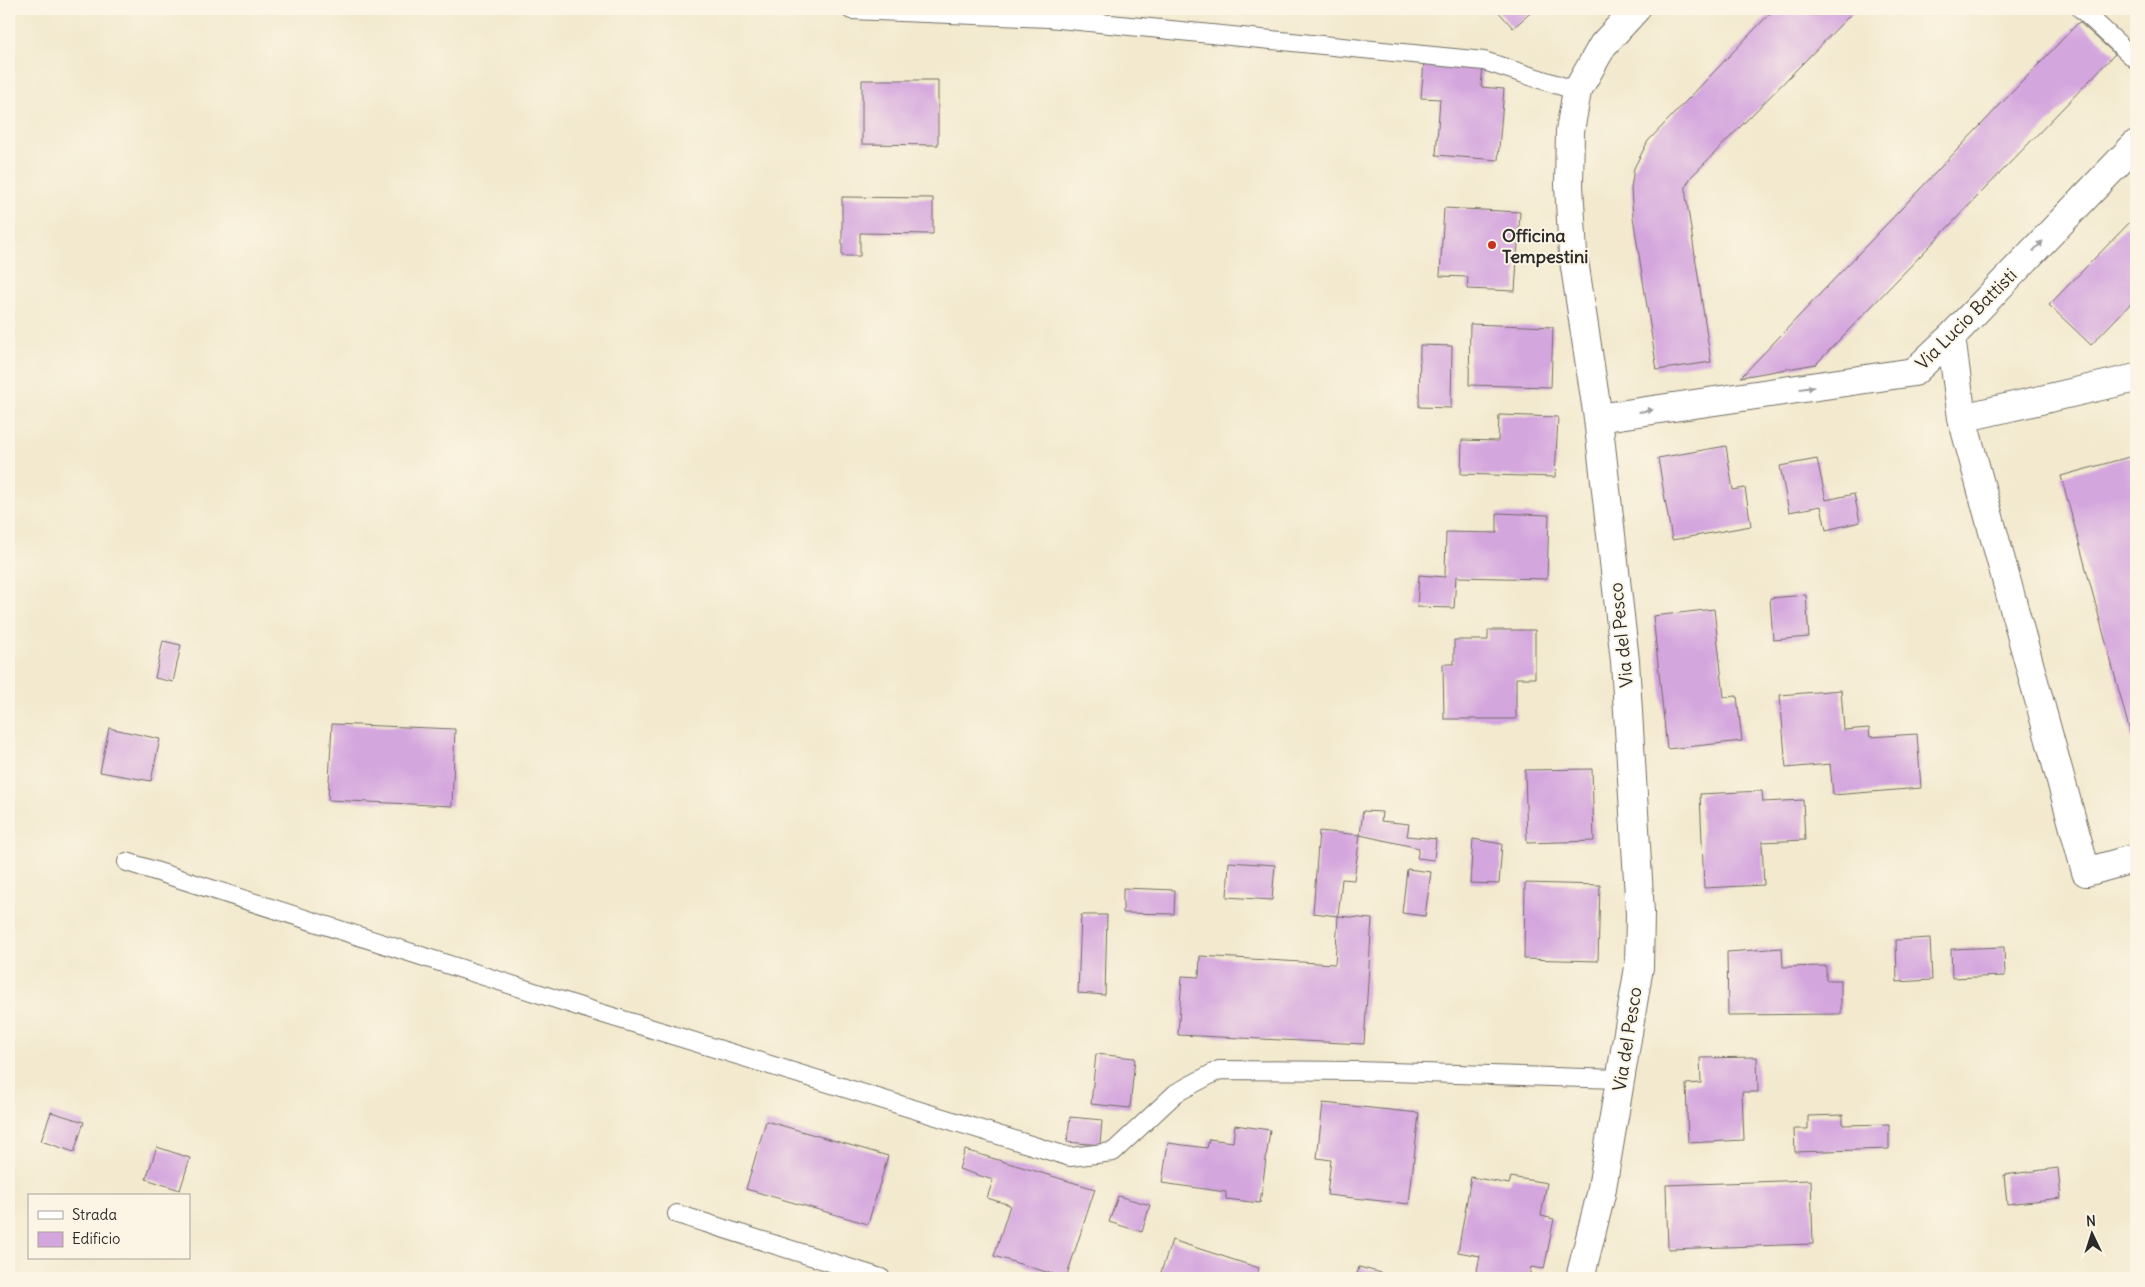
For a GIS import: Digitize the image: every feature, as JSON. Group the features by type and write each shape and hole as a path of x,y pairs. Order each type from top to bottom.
{"street":[{"name":"Via del Pesco","path":"1580,1278 1601,1194 1639,967 1640,913 1625,661 1598,418 1573,254 1569,185 1570,140 1577,91 1603,45 1636,9"},
{"name":"Via Lucio Battisti","path":"1598,418 1914,372 1951,337 2136,144"},
{"path":"1951,337 1962,418 2086,872 2136,858"},
{"path":"1962,418 2136,378"}],"lane":[{"path":"2081,9 2136,60"},
{"path":"851,10 1048,18 1484,61 1577,91"},
{"path":"127,862 575,1005 1070,1157 1113,1152 1176,1093 1219,1070 1356,1071 1620,1079"},
{"path":"677,1214 880,1278"}],"building":[{"path":"1496,9 1535,9 1513,28"},
{"path":"1774,9 1856,9 1691,177 1686,186 1711,362 1657,370 1633,217 1631,189 1634,168 1648,141"},
{"path":"2079,22 2115,54 1816,364 1741,377"},
{"path":"1424,61 1483,66 1481,87 1504,89 1498,160 1436,155 1440,99 1421,98"},
{"path":"862,80 938,80 938,145 862,144"},
{"path":"842,197 933,198 933,234 860,233 860,256 842,256"},
{"path":"1444,208 1520,212 1515,291 1467,289 1468,277 1440,276"},
{"path":"2136,216 2136,298 2091,345 2049,305"},
{"path":"1470,324 1553,327 1551,387 1469,385"},
{"path":"1420,345 1452,346 1451,408 1419,407"},
{"path":"1499,415 1558,417 1555,477 1461,474 1462,440 1498,441"},
{"path":"1726,446 1733,490 1745,488 1751,526 1672,540 1658,458"},
{"path":"2136,455 2136,754 2061,476"},
{"path":"1817,459 1826,500 1854,494 1860,522 1826,530 1821,506 1789,512 1780,466"},
{"path":"1497,513 1549,515 1547,579 1456,577 1454,608 1417,607 1419,575 1445,577 1446,532 1497,533"},
{"path":"1806,595 1809,637 1773,640 1770,598"},
{"path":"1714,609 1724,697 1737,696 1742,741 1667,749 1653,616"},
{"path":"1488,630 1535,630 1535,678 1516,678 1516,719 1444,719 1443,664 1454,664 1454,640 1488,640"},
{"path":"163,641 181,645 173,682 155,678"},
{"path":"1841,690 1844,730 1869,728 1870,737 1917,734 1921,788 1833,795 1830,764 1786,768 1780,695"},
{"path":"332,724 455,729 452,806 328,800"},
{"path":"109,728 160,739 151,781 100,772"},
{"path":"1592,769 1594,841 1527,843 1525,770"},
{"path":"1762,791 1763,802 1803,800 1805,840 1762,842 1764,885 1704,888 1700,794"},
{"path":"1363,811 1382,812 1381,821 1409,824 1407,836 1436,839 1434,860 1417,858 1419,848 1360,835"},
{"path":"1319,831 1360,835 1354,880 1342,879 1338,916 1313,913"},
{"path":"1473,839 1502,844 1499,884 1470,883"},
{"path":"1229,862 1275,865 1272,900 1227,897"},
{"path":"1407,869 1431,872 1425,916 1402,913"},
{"path":"1525,883 1600,885 1598,961 1524,959"},
{"path":"1123,888 1175,890 1174,914 1123,913"},
{"path":"1081,915 1107,915 1105,995 1078,993"},
{"path":"1338,916 1372,919 1364,1044 1178,1035 1182,976 1199,977 1200,956 1335,964"},
{"path":"1930,938 1932,980 1897,982 1896,940"},
{"path":"2004,947 2005,976 1952,978 1951,949"},
{"path":"1782,948 1783,967 1826,966 1826,980 1841,980 1841,1014 1728,1015 1727,952"},
{"path":"1096,1054 1135,1058 1130,1108 1091,1104"},
{"path":"1757,1057 1758,1092 1742,1092 1744,1140 1688,1143 1686,1084 1701,1083 1700,1058"},
{"path":"1323,1103 1419,1113 1409,1204 1327,1195 1331,1160 1317,1158"},
{"path":"51,1112 84,1122 74,1152 41,1141"},
{"path":"1843,1115 1843,1125 1889,1124 1889,1149 1795,1152 1794,1129 1808,1129 1808,1116"},
{"path":"1070,1117 1102,1120 1100,1145 1067,1142"},
{"path":"766,1121 888,1156 868,1224 746,1189"},
{"path":"1235,1125 1270,1130 1260,1203 1226,1199 1226,1192 1162,1183 1168,1143 1207,1148 1209,1139 1233,1142"},
{"path":"157,1147 190,1158 180,1190 146,1179"},
{"path":"965,1150 1095,1189 1066,1278 994,1256 1010,1205 987,1198 993,1180 959,1169"},
{"path":"2058,1168 2061,1198 2007,1204 2004,1175"},
{"path":"1471,1177 1509,1184 1511,1177 1547,1183 1541,1216 1554,1219 1544,1269 1531,1267 1529,1278 1494,1278 1476,1275 1480,1256 1458,1252"},
{"path":"1811,1180 1813,1244 1668,1249 1666,1185"},
{"path":"1118,1196 1150,1205 1142,1232 1109,1222"},
{"path":"1172,1240 1259,1268 1256,1278 1159,1278"},
{"path":"1359,1267 1393,1276 1393,1278 1356,1278"}],"place":[{"name":"Officina Tempestini","path":"1492,245"}]}
